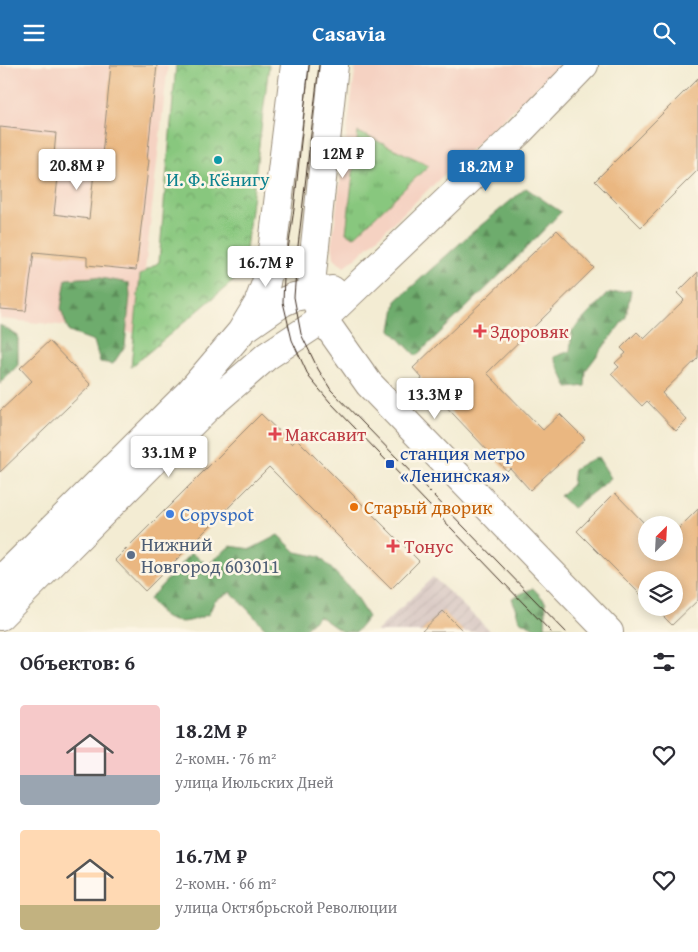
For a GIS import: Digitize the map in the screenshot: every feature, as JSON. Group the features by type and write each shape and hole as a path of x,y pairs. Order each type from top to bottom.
{"main road":[{"path":"0,581 190,393 241,332 258,304 269,269 279,207 295,65"},
{"path":"334,65 313,262 313,293 323,319 369,384 610,632"},
{"path":"0,617 206,409 267,357 323,319 519,132 584,65"},
{"path":"292,93 331,97"},
{"path":"241,332 283,302 294,297 356,286"},
{"path":"241,332 285,314 323,319"}],"shaded area":[{"path":"0,65 168,65 138,333 0,319"},
{"path":"356,65 560,65 357,257 344,267 334,258 332,242"},
{"path":"433,577 491,632 376,632"}],"green space":[{"path":"176,65 269,65 243,273 131,367 140,275 159,262"},
{"path":"358,132 429,165 354,237 346,233"},
{"path":"526,188 561,212 502,273 416,356 391,330 396,301 468,236"},
{"path":"95,277 129,283 130,296 125,346 113,364 100,362 94,341 69,332 61,309 66,279"},
{"path":"631,290 626,317 586,370 585,386 568,388 554,357 570,351 572,331 607,294"},
{"path":"0,325 18,336 18,365 0,384"},
{"path":"598,457 611,478 573,508 560,496 572,484 574,469"},
{"path":"278,535 296,552 320,557 349,587 368,617 356,632 342,632 319,616 301,632 265,632 267,630 231,592 215,600 209,614 183,622 166,618 149,599 192,553 208,565 230,546 251,549"},
{"path":"533,588 546,602 545,627 563,627 568,632 540,632 519,620 512,598"}],"building":[{"path":"111,65 157,65 147,160 149,160 136,270 87,265 87,257 34,252 26,311 0,309 0,127 56,133 52,176 58,177 54,214 89,219 96,154 102,155"},
{"path":"698,78 698,170 641,227 595,181"},
{"path":"557,230 594,268 487,373 543,430 560,414 585,439 530,490 510,468 507,471 421,380 422,378 413,368"},
{"path":"698,272 698,358 662,393 687,420 676,431 647,401 642,406 611,374 619,367 615,363 626,353 621,348 637,332 644,339 684,300 677,293"},
{"path":"49,341 91,385 0,472 0,411 32,381 20,368"},
{"path":"261,414 292,444 297,439 419,561 391,589 269,467 145,591 115,560"},
{"path":"615,493 638,517 638,561 683,561 683,524 698,509 698,600 683,614 683,571 638,571 638,592 577,531"},
{"path":"443,611 464,632 421,632"},
{"path":"663,616 681,616 672,625"}],"tram line":[{"path":"309,65 294,209 284,277 283,302 292,340 309,377 330,402 551,632"},
{"path":"319,65 294,297 301,334 318,369 331,390 566,632"}],"place":[{"name":"И. Ф. Кёнигу","path":"218,160"},
{"name":"Здоровяк","path":"480,331"},
{"name":"Максавит","path":"275,434"},
{"name":"станция метро «Ленинская»","path":"390,464"},
{"name":"Старый дворик","path":"354,507"},
{"name":"Copyspot","path":"170,514"},
{"name":"Тонус","path":"393,546"},
{"name":"Нижний Новгород 603011","path":"131,555"}]}
